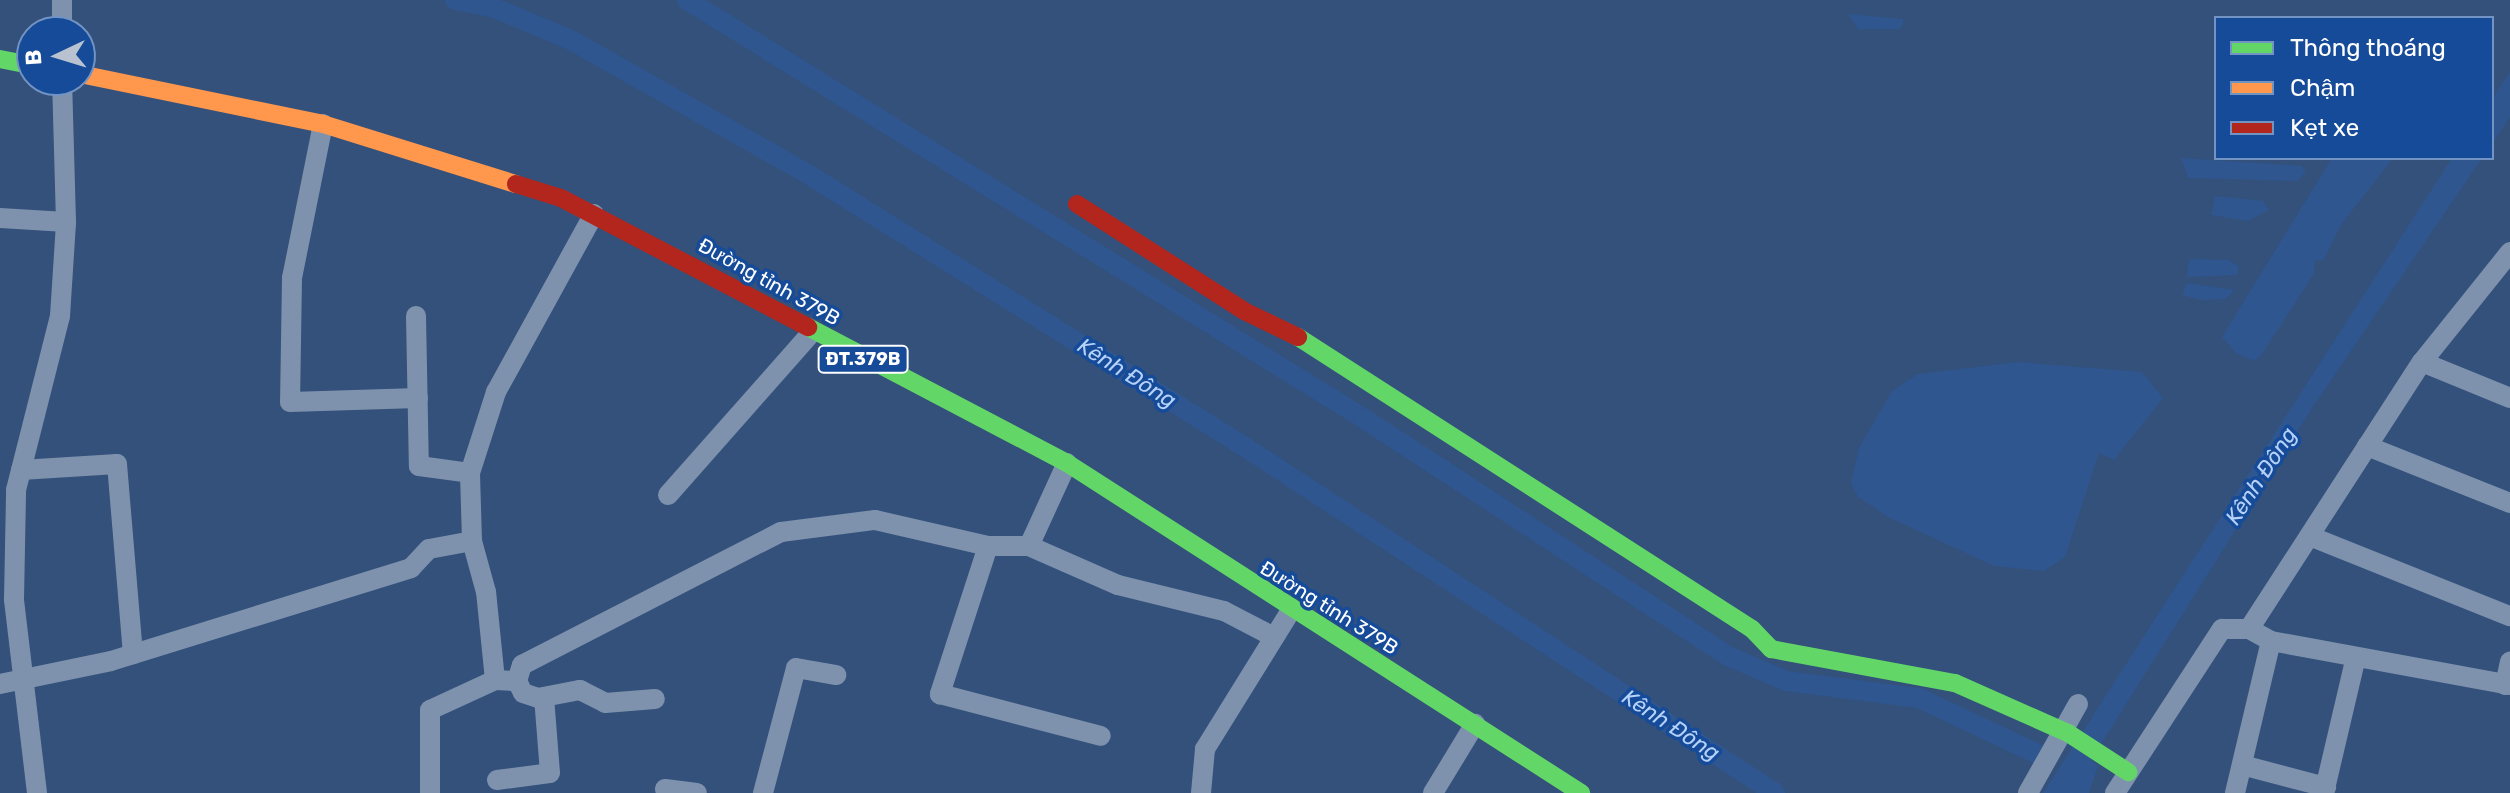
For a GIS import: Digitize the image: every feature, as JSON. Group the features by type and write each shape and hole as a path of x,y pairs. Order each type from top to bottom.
{"main road":[{"name":"Đường tỉnh 379B","path":"96,77 323,124 561,198 1067,463 1290,612 1475,724 1581,793"},
{"path":"1077,204 1244,311 1270,319 1752,629 1771,649 1955,683 2064,732 2128,772"}],"street":[{"path":"37,793 14,599 21,470 60,316 66,222 62,96"},
{"path":"323,124 292,278 290,402 418,398"},
{"path":"495,680 486,592 472,541 470,473 496,392 594,214"},
{"path":"0,218 66,222"},
{"path":"2249,629 2312,537 2422,362 2510,252"},
{"path":"416,316 419,466 470,473"},
{"path":"668,495 813,331"},
{"path":"2422,362 2510,398"},
{"path":"2367,446 2510,503"},
{"path":"1029,546 1067,463"},
{"path":"21,470 117,464 133,654"},
{"path":"655,699 605,703 580,690 544,697 523,693 517,681 522,665 781,532 875,520 988,546 1029,546 1118,585 1224,611 1272,636"},
{"path":"2312,537 2510,616"},
{"path":"0,684 24,682 133,654 411,568 429,549 472,541"},
{"path":"988,546 940,694 1101,736"},
{"path":"1201,793 1205,749 1272,636 1290,612"},
{"path":"2115,793 2222,629 2249,629 2271,641 2355,661 2508,685 2510,662"},
{"path":"2235,793 2271,641"},
{"path":"2242,765 2325,790 2355,661"},
{"path":"763,793 796,668 836,675"},
{"path":"430,793 430,710 495,680 517,681"},
{"path":"497,780 550,773 544,697"},
{"path":"2028,793 2059,745 2078,704"},
{"path":"1433,793 1475,724"},
{"path":"665,789 697,793"}],"water":[{"path":"1848,14 1903,19 1903,24 1900,29 1858,29"},
{"path":"2510,72 2510,117 2494,141 2494,96"},
{"path":"2181,158 2302,166 2306,171 2298,181 2188,178"},
{"path":"2331,160 2391,160 2341,225 2323,261 2315,260 2314,274 2260,357 2254,361 2236,353 2222,337"},
{"path":"2451,160 2481,160 2310,411 2091,760 2098,766 2089,793 2043,793"},
{"path":"2215,196 2263,201 2269,210 2248,221 2211,215"},
{"path":"2189,259 2229,260 2239,267 2237,275 2187,277"},
{"path":"2187,283 2235,290 2225,299 2201,300 2182,295"},
{"path":"2018,362 2142,372 2163,398 2114,460 2099,453 2065,557 2044,571 1994,566 1888,517 1858,497 1851,483 1859,448 1892,391 1918,374"}],"waterway":[{"name":"Kênh Đông","path":"455,0 492,7 571,40 811,176 1245,447 1775,793"},
{"path":"687,0 1363,418 1728,656 1786,681 1919,698 2044,757"}],"traffic: fast":[{"path":"0,59 16,62"},
{"path":"808,327 1067,463 1581,793"},
{"path":"1298,337 1752,629 1771,649 1955,683 2068,733 2128,772"}],"traffic: slow":[{"path":"96,77 323,124 516,184"}],"traffic: jam":[{"path":"516,184 561,198 808,327"},
{"path":"1077,204 1244,311 1298,337"}]}
